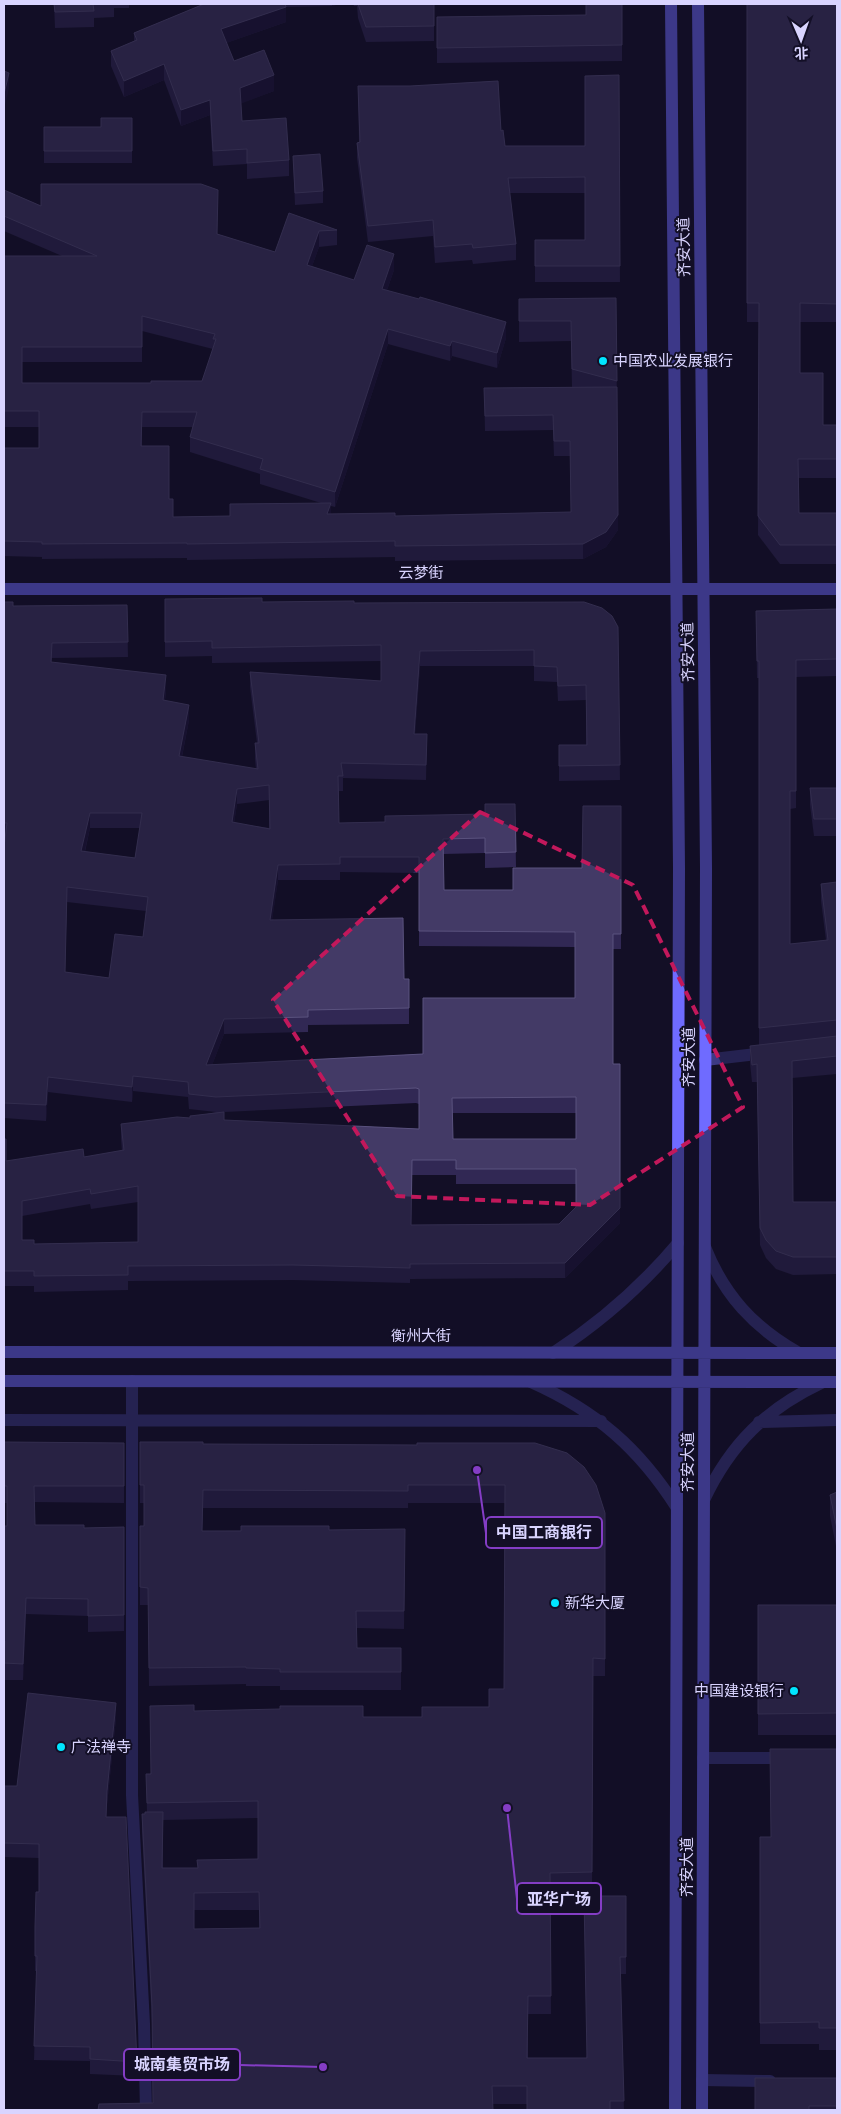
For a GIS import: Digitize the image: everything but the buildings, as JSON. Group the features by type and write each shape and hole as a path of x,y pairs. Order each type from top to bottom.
{"main road":[{"name":"齐安大道","path":"670,4 678,868 675,2110"},
{"name":"齐安大道","path":"698,4 706,868 702,2110"},
{"name":"云梦街","path":"4,589 837,589"},
{"name":"衡州大街","path":"4,1352 837,1354"},
{"path":"4,1381 837,1382"}],"street":[{"path":"705,1060 781,1051"},
{"path":"553,1353 617,1307 639,1287 678,1243"},
{"path":"705,1246 713,1267 737,1304 765,1332 799,1353"},
{"path":"132,1381 132,1795 144,2024 146,2110"},
{"path":"531,1382 571,1402 601,1421 642,1460 661,1483 677,1508"},
{"path":"704,1500 727,1459 759,1422 800,1393 823,1382"},
{"path":"4,1420 601,1421"},
{"path":"759,1422 837,1420"},
{"path":"703,1758 799,1758"},
{"path":"702,2080 779,2081"}],"highlighted area":[{"path":"480,812 633,885 743,1107 590,1205 397,1196 273,1000"}],"place":[{"name":"中国农业发展银行","path":"603,361"},
{"name":"中国工商银行","path":"477,1470"},
{"name":"新华大厦","path":"555,1603"},
{"name":"中国建设银行","path":"794,1691"},
{"name":"广法禅寺","path":"61,1747"},
{"name":"亚华广场","path":"507,1808"},
{"name":"城南集贸市场","path":"323,2067"}]}
